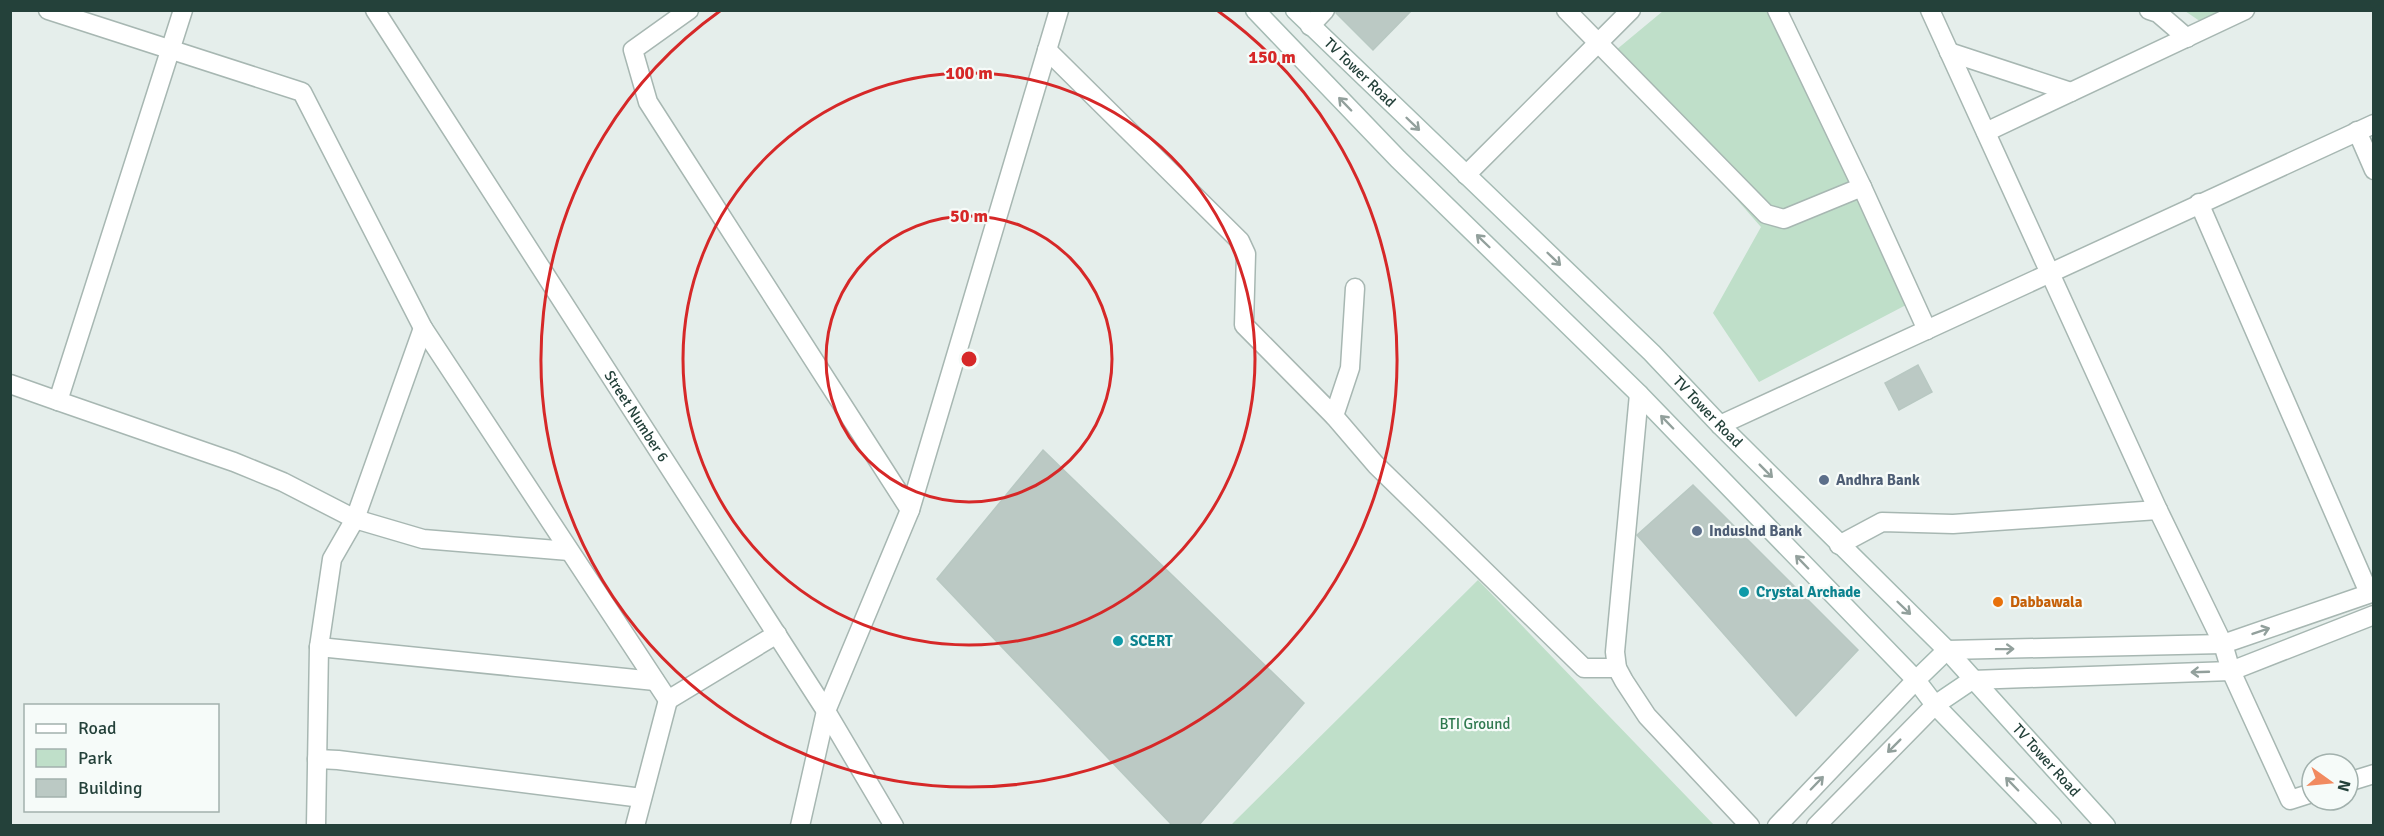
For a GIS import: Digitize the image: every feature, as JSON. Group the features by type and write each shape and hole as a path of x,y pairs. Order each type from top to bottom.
{"street":[{"path":"48,10 302,92 423,328 668,700"},
{"path":"58,401 183,10"},
{"name":"Street Number 6","path":"375,10 777,634 894,825"},
{"path":"689,10 633,50 648,102 910,510"},
{"path":"800,825 826,711 910,510 1059,10"},
{"name":"TV Tower Road","path":"1255,10 1398,159 1639,394 1916,680 1935,705 2052,825"},
{"name":"TV Tower Road","path":"1295,10 1652,353 1720,425 1947,650 2106,825"},
{"path":"1310,26 1325,10"},
{"path":"1566,10 1766,214 1784,219 1862,187"},
{"path":"1466,175 1631,10"},
{"path":"1777,10 1862,187 1927,330"},
{"path":"1930,10 2158,510 2223,644 2231,671 2290,800 2300,797"},
{"path":"1986,132 2245,10"},
{"path":"2155,11 2187,38"},
{"path":"1047,50 1240,241 1246,254 1244,325 1334,416 1376,465 1584,668 1617,668"},
{"path":"1949,52 2071,92"},
{"path":"1720,425 2365,128 2373,170"},
{"path":"1777,825 1947,650 2223,644 2371,593 2199,203"},
{"path":"1334,416 1350,368 1355,288"},
{"path":"316,825 319,647 332,559 355,519 423,328"},
{"path":"10,384 234,462 283,482 355,519 423,539 569,550"},
{"path":"1639,394 1615,651 1617,668 1647,716 1750,825"},
{"path":"1839,544 1882,522 1953,524 2158,510"},
{"path":"1816,825 1935,705 1972,680 2231,671 2373,615"},
{"path":"635,825 668,700 777,634"},
{"path":"319,647 656,681"},
{"path":"317,759 642,798"}],"green space":[{"path":"1663,11 1768,11 1852,172 1906,305 1759,382 1713,313 1761,227 1610,55"},
{"path":"2185,11 2228,11 2207,26"},
{"name":"BTI Ground","path":"1478,580 1714,825 1231,825"}],"building":[{"path":"1336,10 1412,10 1373,50 1336,13"},
{"path":"1918,365 1932,392 1899,410 1885,383"},
{"name":"SCERT","path":"1043,450 1304,703 1199,825 1172,825 937,579"},
{"name":"Crystal Archade","path":"1693,485 1858,650 1796,716 1637,535"}],"place":[{"name":"Andhra Bank","path":"1824,480"},
{"name":"Induslnd Bank","path":"1697,531"},
{"name":"Crystal Archade","path":"1744,592"},
{"name":"Dabbawala","path":"1998,602"},
{"name":"SCERT","path":"1118,641"}]}
